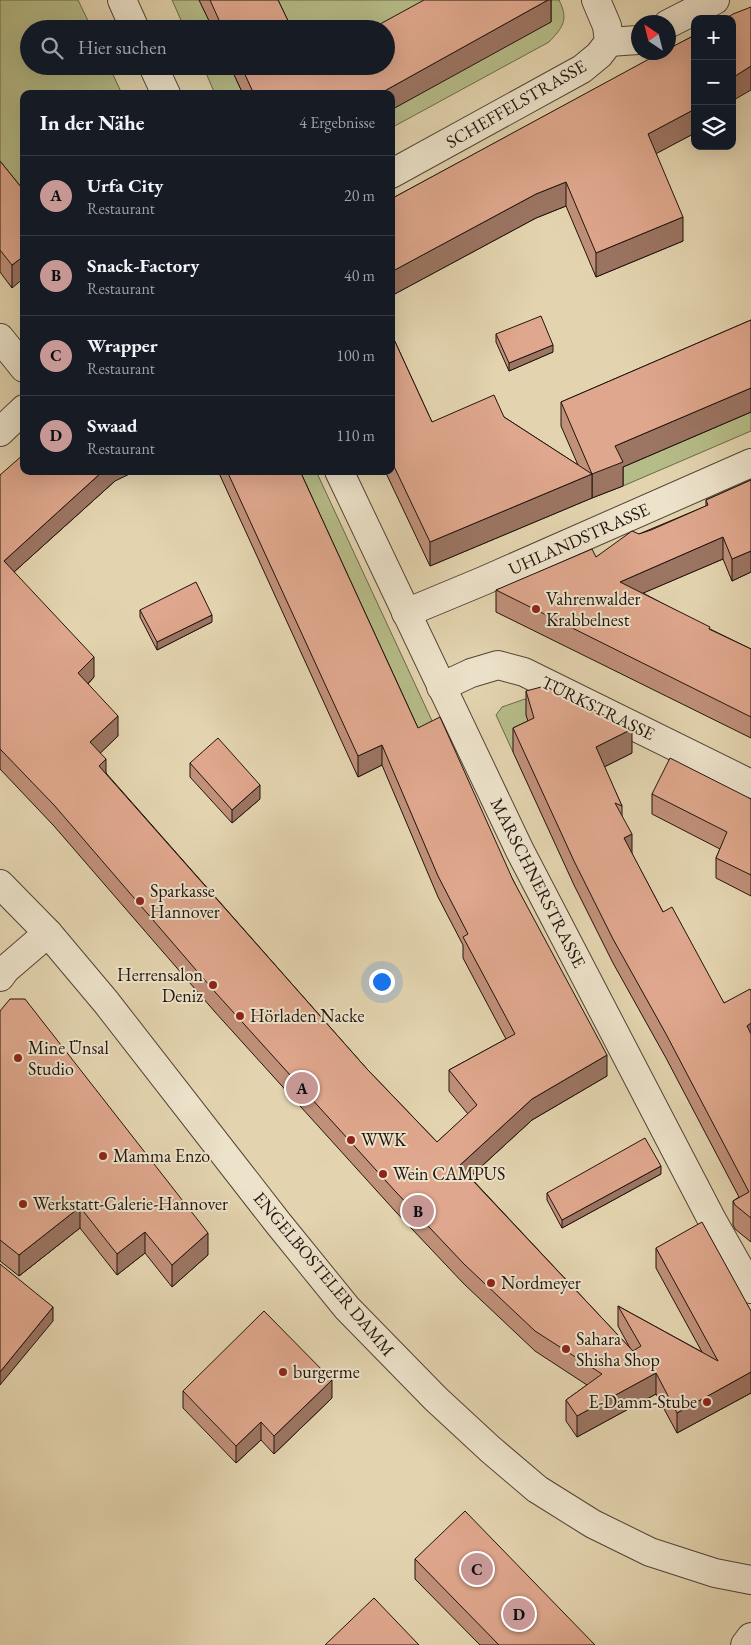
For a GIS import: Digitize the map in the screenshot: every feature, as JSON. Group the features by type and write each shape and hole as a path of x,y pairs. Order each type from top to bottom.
{"street":[{"path":"122,0 131,20"},
{"path":"596,0 607,26 609,42 631,40"},
{"path":"676,20 716,0"},
{"name":"SCHEFFELSTRASSE","path":"395,172 582,69 599,55 609,42"},
{"path":"157,75 164,90"},
{"path":"0,338 20,363"},
{"path":"0,432 20,413"},
{"name":"UHLANDSTRASSE","path":"406,613 483,582 751,464"},
{"name":"MARSCHNERSTRASSE","path":"340,475 525,859 712,1220 751,1289"},
{"name":"TÜRKSTRASSE","path":"441,687 471,673 498,665 524,672 751,784"},
{"name":"ENGELBOSTELER DAMM","path":"0,884 48,933 106,1002 278,1223 347,1308 442,1406 537,1489 593,1524 650,1552 715,1573 751,1580"},
{"path":"0,977 6,969 48,933"},
{"path":"745,1645 751,1637"}],"green space":[{"path":"0,0 78,0 88,20 20,20 20,75 113,75 120,90 20,90 20,208 0,183"},
{"path":"172,0 199,0 209,20 181,20"},
{"path":"268,0 467,0 395,26 395,20 277,20"},
{"path":"540,0 559,0 564,13 561,27 549,42 395,126 395,108 550,22"},
{"path":"207,75 234,75 241,90 213,90"},
{"path":"751,412 751,431 623,486 615,470"},
{"path":"292,475 318,475 440,738 418,748"},
{"path":"525,699 574,724 528,722 513,752 496,715 502,707"}],"building":[{"path":"210,0 278,0 288,20 219,20"},
{"path":"424,0 548,0 386,90 252,90 245,75 395,75 395,20 387,20"},
{"path":"751,7 751,66 736,75 736,15 731,15"},
{"path":"691,37 691,111 648,134 683,217 596,253 566,182 536,194 395,270 395,197 647,60 676,60 676,45"},
{"path":"0,161 20,186 20,259 12,265 0,250"},
{"path":"541,316 553,345 509,363 496,334"},
{"path":"751,320 751,388 615,446 623,462 592,474 561,402"},
{"path":"395,342 432,422 494,395 504,417 592,474 430,542 395,468"},
{"path":"20,458 20,475 99,475 4,561 94,657 78,673 118,716 90,742 106,759 99,766 367,1069 437,1142 477,1105 449,1070 515,1034 463,937 468,934 438,876 382,745 358,756 229,475 302,475 418,728 440,717 513,880 607,1055 532,1099 459,1166 633,1351 641,1346 618,1306 718,1361 656,1248 702,1222 751,1311 751,1372 677,1413 656,1373 577,1416 566,1400 602,1374 535,1331 464,1264 395,1191 215,992 54,805 0,749 0,475"},
{"path":"751,480 751,551 732,559 723,537 620,582 751,649 751,717 496,590 592,549 596,557 632,531 639,534 651,530 708,505 706,500"},
{"path":"196,582 212,615 157,642 140,610"},
{"path":"545,686 632,729 596,747 622,806 615,803 632,834 624,838 663,912 672,907 724,1003 750,989 751,991 751,1023 747,1026 751,1034 751,1218 735,1205 733,1201 749,1192 666,1034 613,939 574,861 513,728 534,718 526,691"},
{"path":"218,738 260,785 232,810 190,763"},
{"path":"670,758 751,799 751,875 716,858 727,832 652,794"},
{"path":"10,999 25,999 208,1233 172,1265 145,1232 117,1254 80,1207 19,1255 0,1240 0,1011"},
{"path":"645,1138 661,1166 562,1220 547,1193"},
{"path":"0,1264 53,1307 0,1372"},
{"path":"264,1311 332,1380 274,1436 261,1422 236,1446 183,1391"},
{"path":"465,1511 595,1645 499,1645 415,1559"},
{"path":"374,1598 419,1645 325,1645"}],"place":[{"name":"Vahrenwalder Krabbelnest","path":"536,609"},
{"name":"Sparkasse Hannover","path":"140,901"},
{"name":"Herrensalon Deniz","path":"213,985"},
{"name":"Hörladen Nacke","path":"240,1016"},
{"name":"Mine Ünsal Studio","path":"18,1058"},
{"name":"Urfa City","path":"302,1088"},
{"name":"WWK","path":"351,1140"},
{"name":"Mamma Enzo","path":"103,1156"},
{"name":"Wein CAMPUS","path":"383,1174"},
{"name":"Werkstatt-Galerie-Hannover","path":"23,1204"},
{"name":"Snack-Factory","path":"418,1211"},
{"name":"Nordmeyer","path":"491,1283"},
{"name":"Sahara Shisha Shop","path":"566,1349"},
{"name":"burgerme","path":"283,1372"},
{"name":"E-Damm-Stube","path":"707,1402"},
{"name":"Wrapper","path":"477,1569"},
{"name":"Swaad","path":"519,1614"}]}
